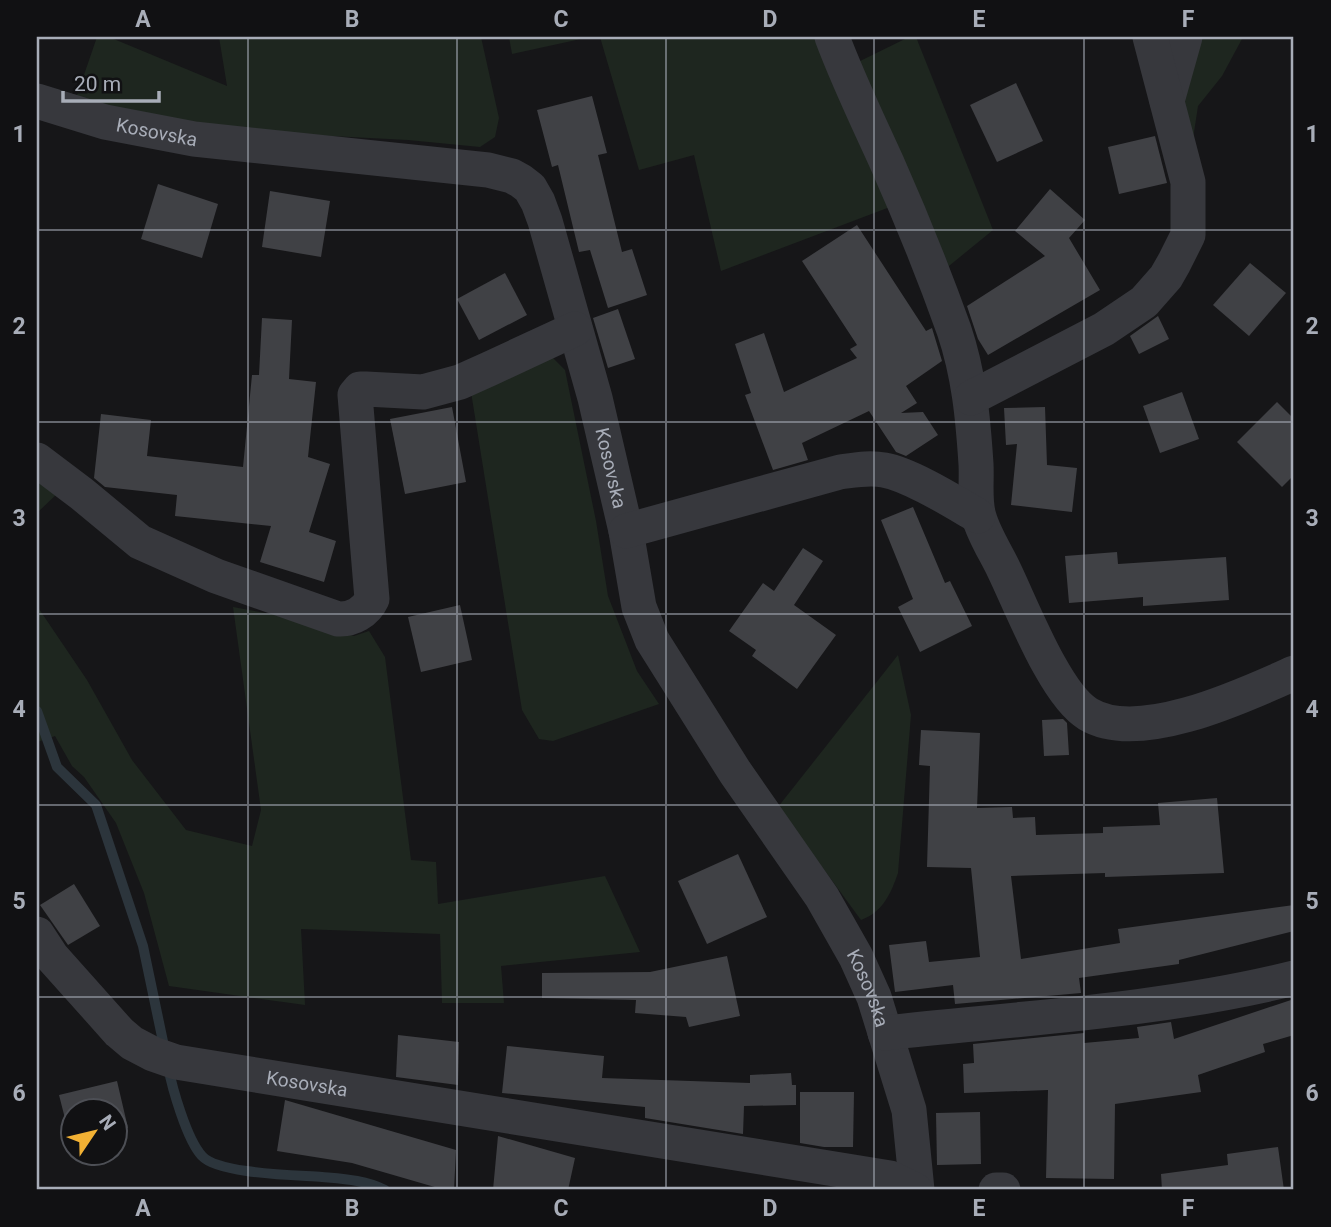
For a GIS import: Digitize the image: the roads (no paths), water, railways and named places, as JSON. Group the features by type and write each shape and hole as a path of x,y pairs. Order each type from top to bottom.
{"street":[{"path":"832,37 888,164 965,364 971,398 978,516 1049,664 1072,699 1087,714 1104,722 1121,724 1181,717 1223,704 1294,673"},
{"path":"971,398 1104,329 1143,302 1166,277 1188,235 1188,182 1150,37"},
{"path":"1167,101 1185,37"},
{"name":"Kosovska","path":"37,101 104,122 194,139 488,170 512,176 530,188 538,202 595,398 626,531 639,607 652,640 734,772 822,897 856,957 874,997 909,1110 916,1190 890,1178 165,1058 132,1043 119,1032 52,957 37,934"},
{"path":"37,460 140,542 216,576 338,619 348,620 369,606 372,599 355,395 360,389 423,392 460,382 575,329"},
{"path":"626,531 840,472 866,468 887,470 933,490 978,516"},
{"path":"885,1033 1125,1007 1245,990 1294,978"},
{"path":"996,1190 1003,1190"}],"waterway":[{"path":"37,711 57,767 96,805 143,946 165,1051"},
{"path":"168,1066 191,1138 202,1156 211,1162 240,1170 354,1180 385,1190"}]}
